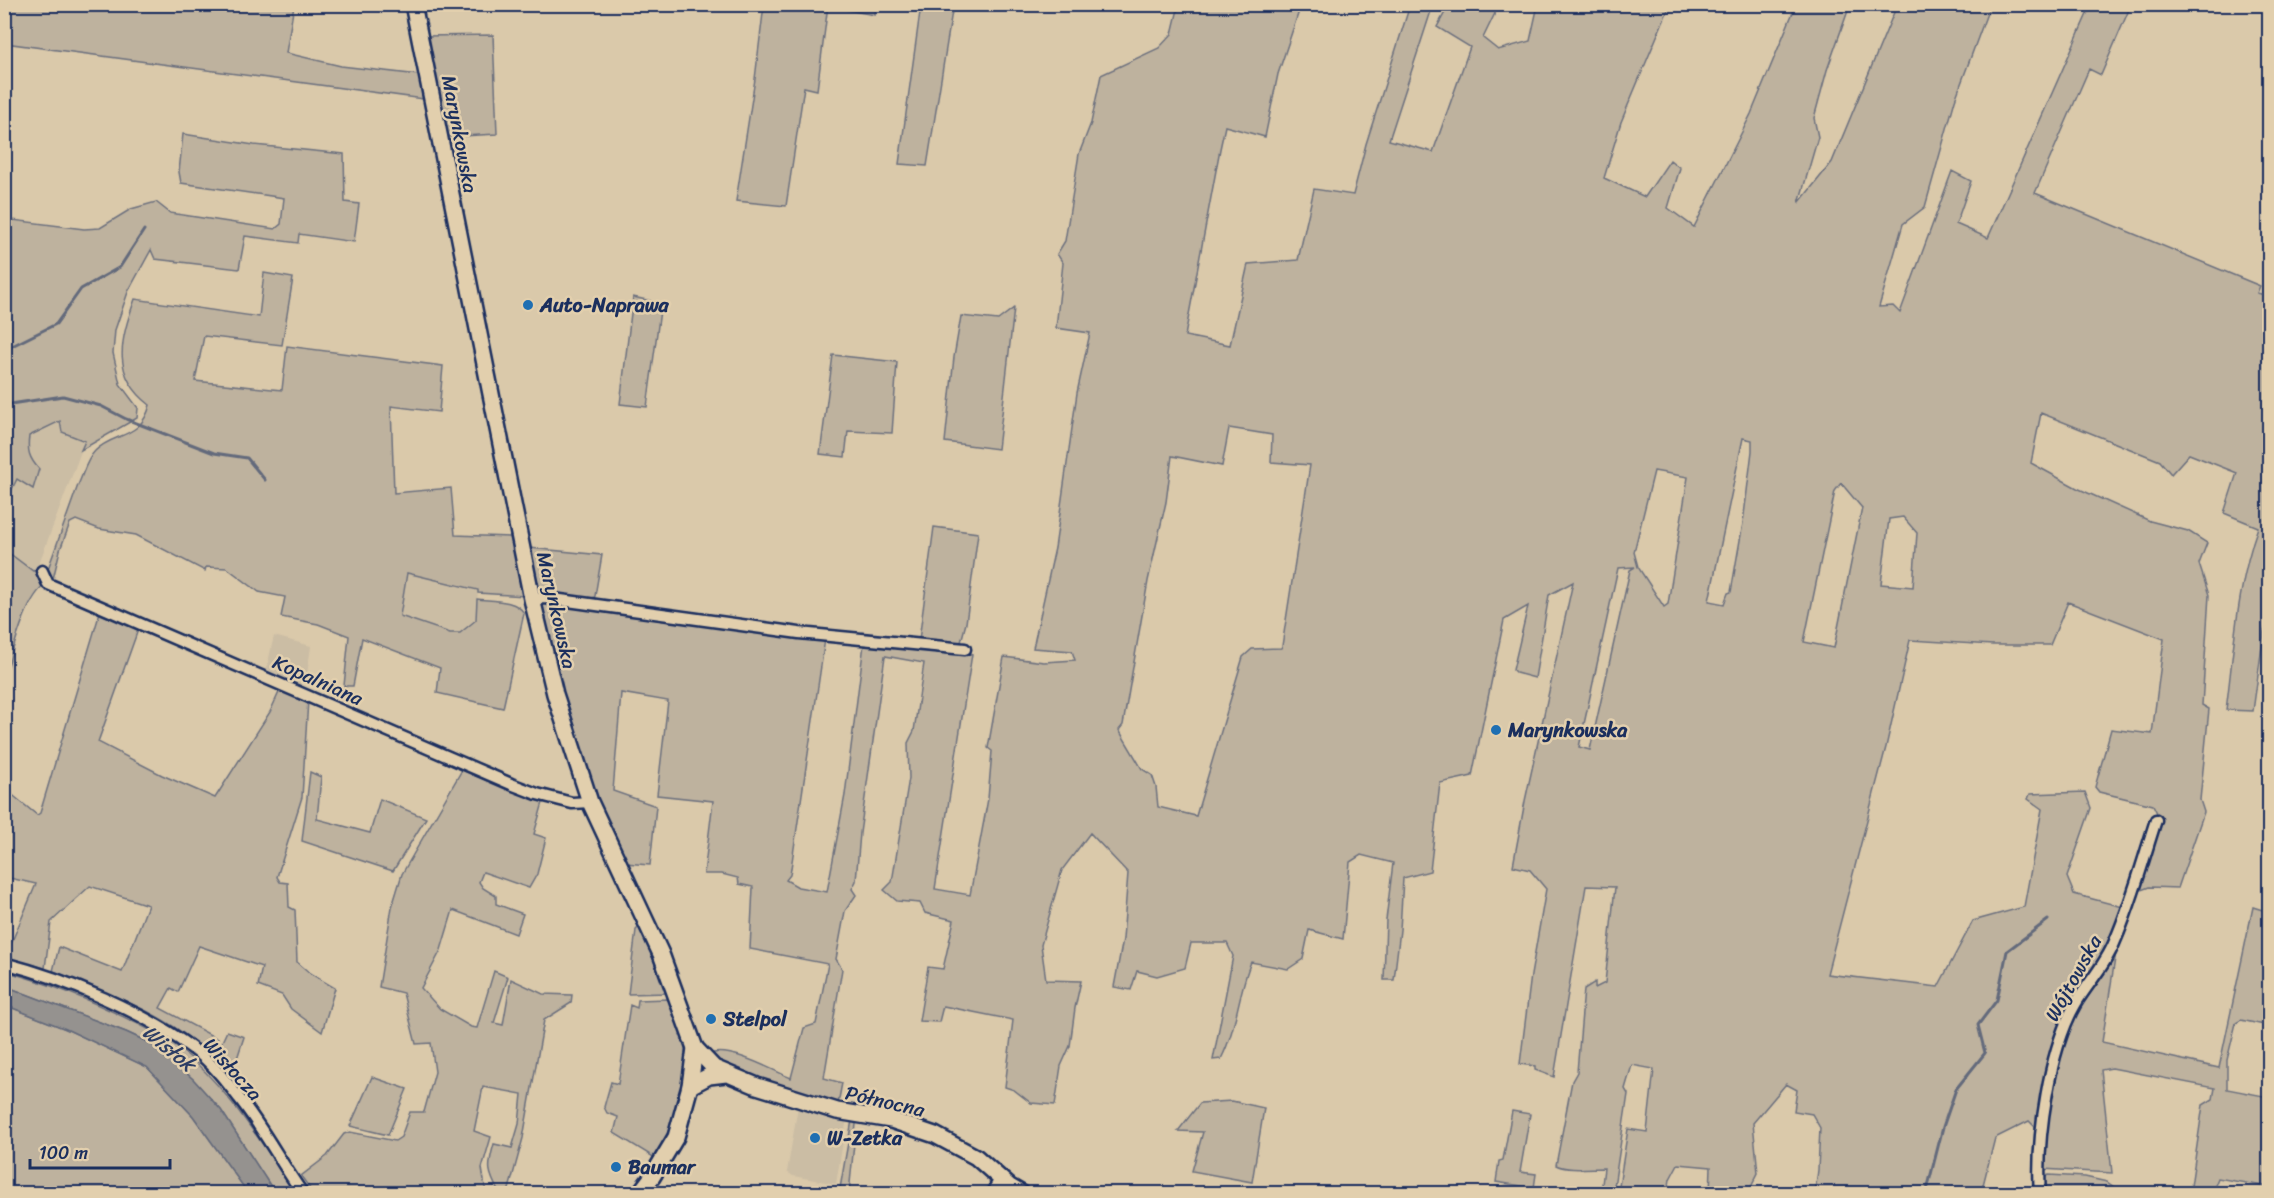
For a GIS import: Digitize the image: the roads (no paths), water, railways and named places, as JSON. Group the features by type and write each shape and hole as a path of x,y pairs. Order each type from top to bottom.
{"street":[{"name":"Marynkowska","path":"413,4 532,599 555,694 590,802 661,954 695,1048 690,1086 676,1137 639,1194"},
{"name":"Kopalniana","path":"42,571 48,584 328,703 459,763 537,794 572,803 590,802"},
{"path":"532,599 546,598 799,633 965,649"},
{"name":"Wójtowska","path":"2040,1194 2039,1147 2047,1096 2061,1036 2076,1003 2099,971 2115,943 2156,820"},
{"name":"Wisłocza","path":"4,963 36,971 143,1018 197,1052 240,1099 303,1194"},
{"name":"Północna","path":"695,1048 704,1060 726,1074 795,1099 837,1111 891,1120 935,1135 976,1157 1022,1194"},
{"path":"690,1086 709,1076 726,1074"},
{"path":"991,1194 1001,1178"}],"waterway":[{"path":"4,350 56,324 81,289 120,267 144,230"},
{"path":"4,405 63,396 101,406 126,419 214,453 247,458 265,480"},
{"path":"1926,1194 1943,1127 1956,1089 1985,1053 1978,1025 1997,1000 2007,951 2048,920"}],"place":[{"name":"Auto-Naprawa","path":"528,305"},
{"name":"Marynkowska","path":"1496,730"},
{"name":"Stelpol","path":"711,1019"},
{"name":"W-Zetka","path":"815,1138"},
{"name":"Baumar","path":"616,1167"}],"water label":[{"name":"Wisłok","path":"169,1048"}]}
